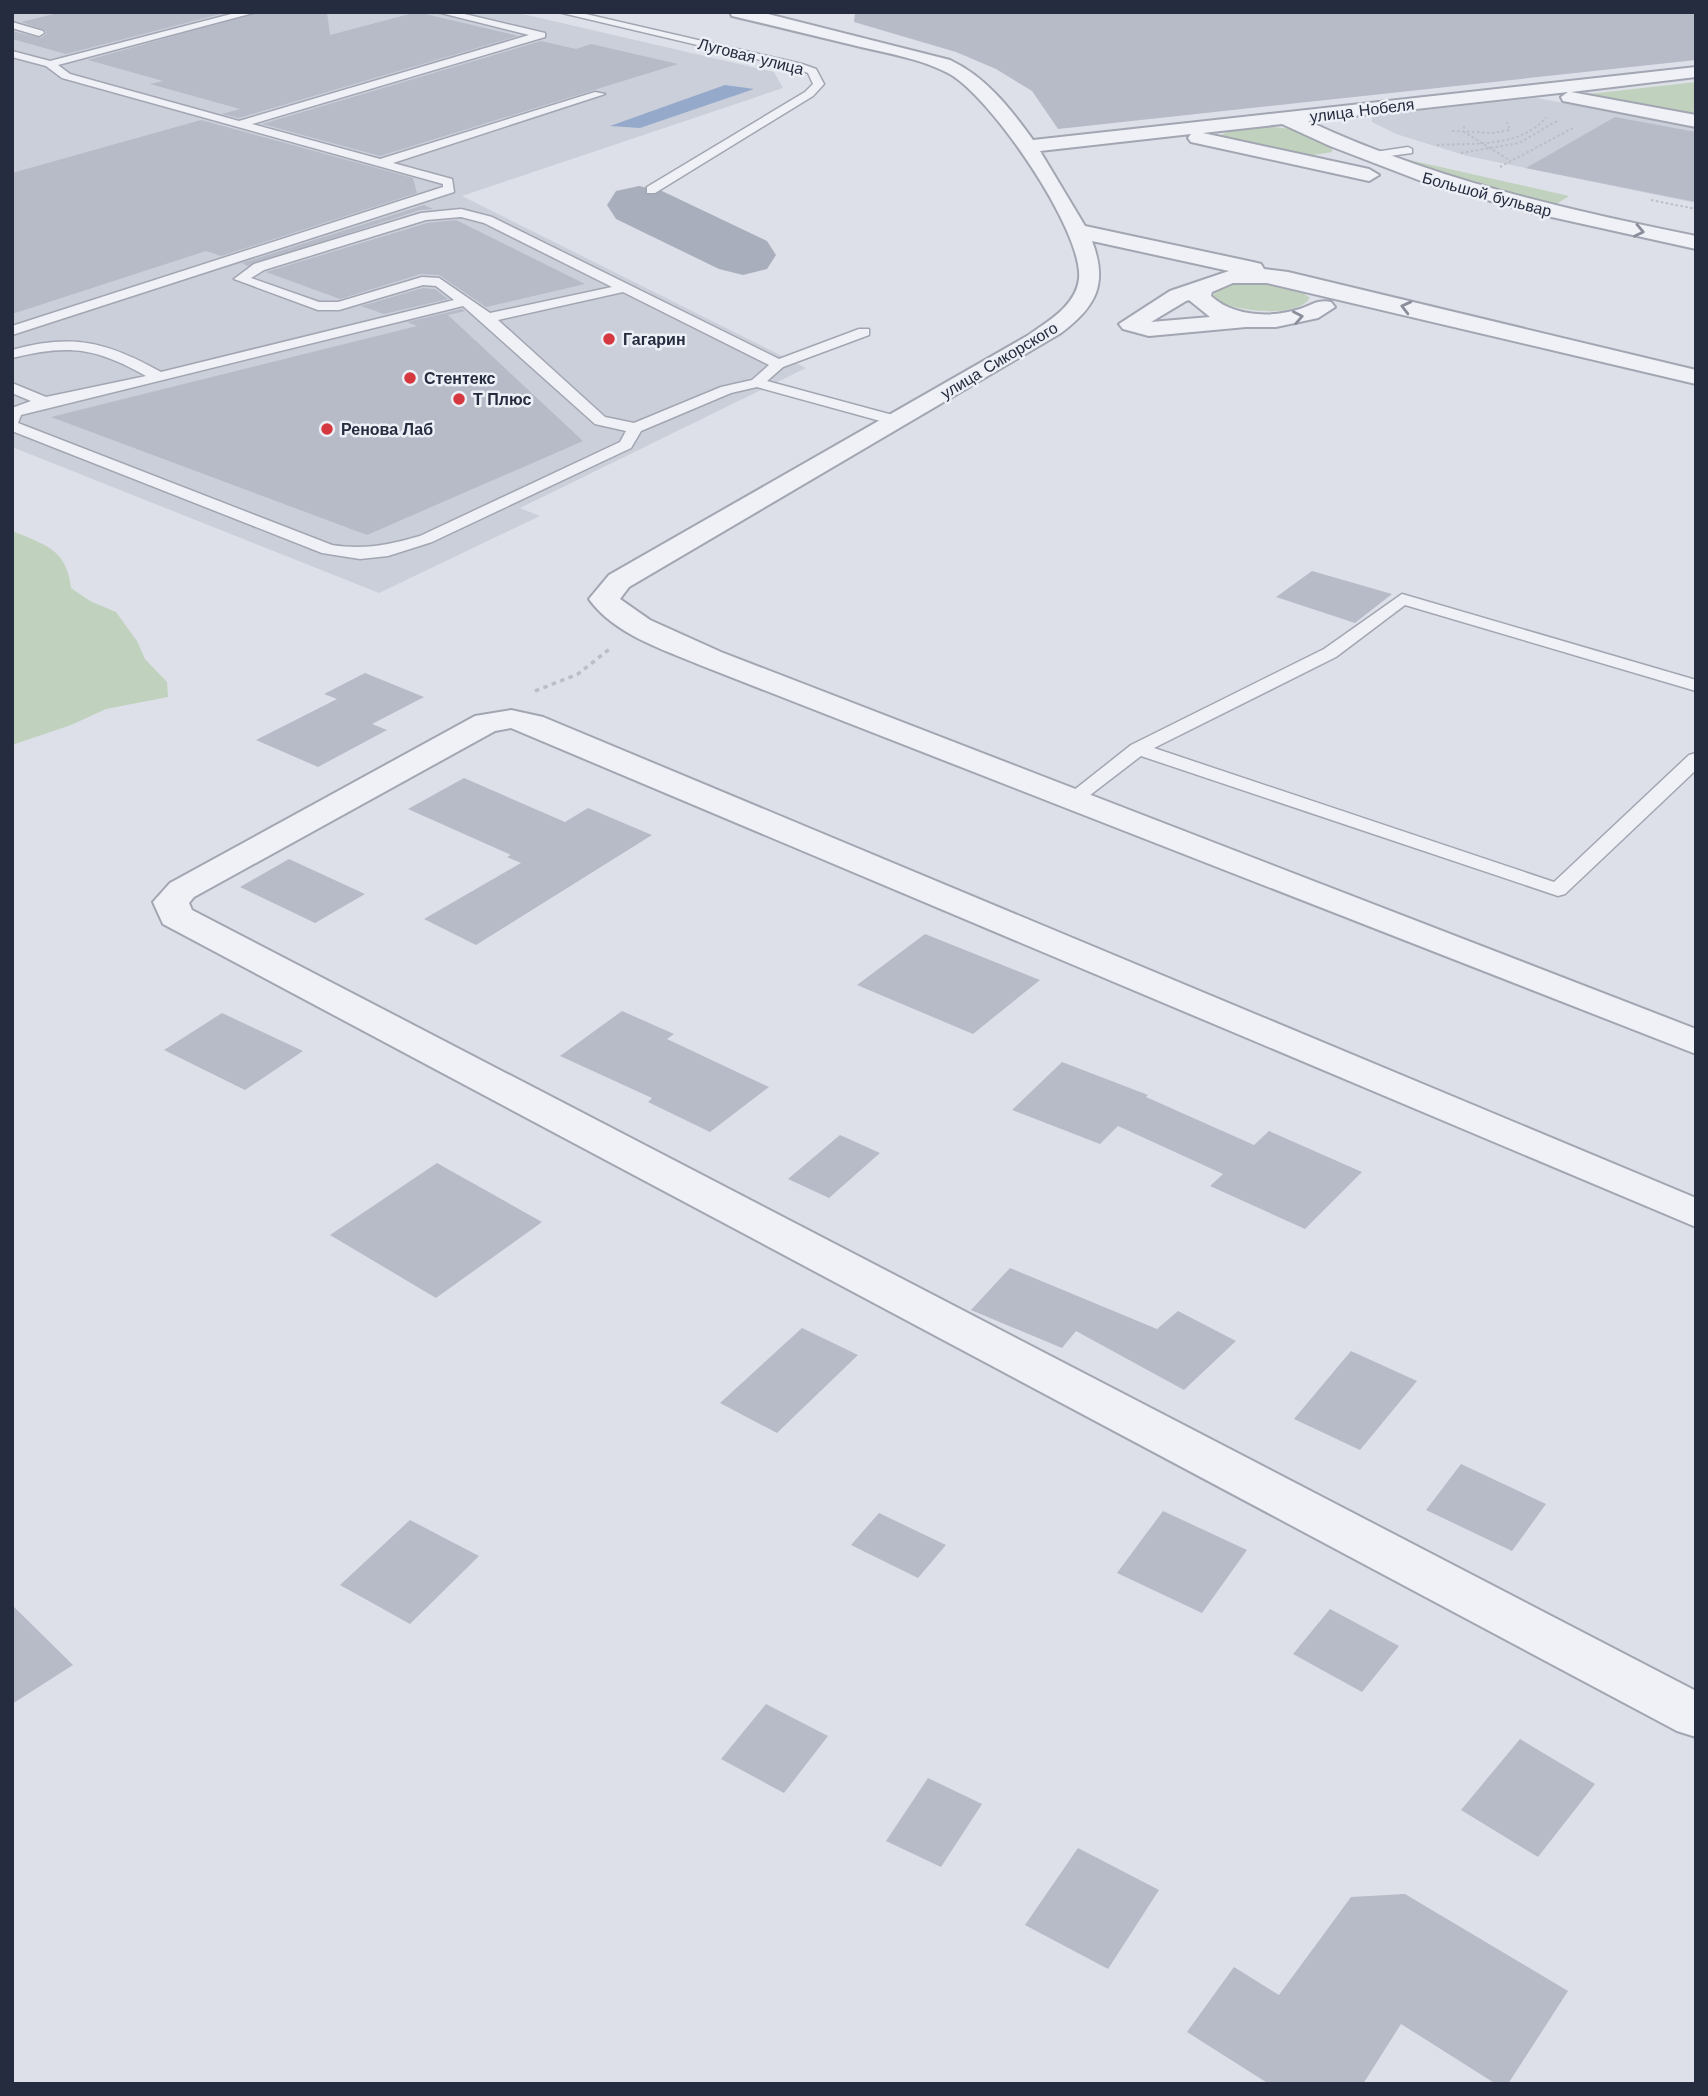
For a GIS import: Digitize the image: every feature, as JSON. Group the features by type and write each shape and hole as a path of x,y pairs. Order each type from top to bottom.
{"street":[{"name":"улица Сикорского","path":"635,625 607,607 604,599 619,581 1035,341 1066,320 1083,301 1090,276 1085,246 1078,230 1030,152 981,89 968,77 947,66 890,48 738,12"},
{"name":"улица Нобеля","path":"1030,152 1180,131 1696,72"},
{"path":"1531,90 1696,121"},
{"name":"Большой бульвар","path":"1323,114 1361,134 1507,170"},
{"name":"Большой бульвар","path":"1287,119 1348,149 1497,200 1696,243"},
{"path":"1180,131 1211,142 1497,200"},
{"path":"1030,152 1211,142"},
{"path":"1302,160 1336,155 1348,149"},
{"path":"1078,230 1696,377"},
{"path":"1168,251 1209,267 1211,275 1199,296 1205,305 1221,312 1267,320"},
{"path":"1288,279 1242,276 1178,296 1131,324 1149,329 1267,320 1309,315 1323,307"},
{"path":"635,625 715,660 1696,1043"},
{"path":"1696,1214 558,735 511,719 486,723 182,890 171,902 176,915 1696,1716"}],"lane":[{"path":"50,64 253,12"},
{"path":"240,124 541,35 442,12"},
{"name":"Луговая улица","path":"563,12 771,59 813,71 818,77 819,84 809,94 651,190"},
{"path":"12,25 39,33"},
{"path":"12,54 50,64 66,76 448,182 450,189 12,331"},
{"path":"381,163 599,94"},
{"path":"1374,159 1390,151 1417,148"},
{"path":"665,164 683,171"},
{"path":"778,364 488,220 461,213 425,216 259,267 241,279 318,306 339,306 422,281 439,282 488,318 600,421 635,428 726,390 757,383 895,420"},
{"path":"488,318 624,288"},
{"path":"12,420 14,412 44,402 159,377 466,301"},
{"path":"757,383 778,364 864,332"},
{"path":"12,354 61,342 98,346 159,377"},
{"path":"12,387 44,402"},
{"path":"12,426 328,549 360,554 388,551 426,539 626,445 635,428"},
{"path":"1074,798 1138,749 1330,653 1402,599 1696,686"},
{"path":"1138,749 1558,890 1696,759"}],"path":[{"path":"1417,148 1482,144 1543,124 1546,113 1555,113"},
{"path":"1454,154 1490,149 1535,136 1559,120"},
{"path":"1468,122 1463,126 1464,132 1490,149 1507,170 1583,122"},
{"path":"1515,129 1526,130"},
{"path":"1501,132 1513,136"},
{"path":"511,719 535,691 578,674 635,625"}],"shaded area":[{"path":"12,12 514,12 774,72 783,88 462,196 806,368 520,508 540,516 379,593 12,447"},
{"path":"1536,98 1696,127 1696,203 1467,156 1396,134 1372,122 1372,117 1378,115"}],"green space":[{"path":"1696,82 1696,113 1589,94"},
{"path":"1263,126 1294,129 1332,148 1332,152 1307,156 1217,137 1233,129"},
{"path":"1405,159 1569,196 1555,205 1580,213 1399,163"},
{"path":"1264,282 1299,290 1310,298 1302,305 1278,311 1249,310 1213,300 1215,291 1231,284"},
{"path":"12,531 52,550 65,564 71,588 90,601 116,612 137,641 145,659 167,682 168,697 106,709 71,725 12,745"}],"water":[{"path":"725,85 754,89 640,128 610,126"}],"building":[{"path":"62,12 228,12 66,54 12,39 12,31 40,38 47,34 45,30 21,22"},
{"path":"259,12 327,12 330,35 417,12 518,36 239,118 222,114 240,109 150,84 163,81 88,60"},
{"path":"855,12 1696,12 1696,60 1058,129 1032,91 996,69 956,52 854,22"},
{"path":"541,41 576,49 591,44 678,64 380,156 262,124"},
{"path":"1615,117 1696,132 1696,202 1526,168"},
{"path":"201,120 413,178 417,193 221,256 206,251 12,314 12,173"},
{"path":"424,205 433,209 420,210 248,266 242,263"},
{"path":"456,220 585,284 486,307 439,275 421,274 340,299 266,272 427,223"},
{"path":"423,288 435,289 448,299 384,314 361,306"},
{"name":"Ренова Лаб","path":"462,309 465,311 448,315 583,441 367,535 51,417 417,326 407,322"},
{"path":"1312,571 1392,594 1355,623 1276,597"},
{"path":"365,673 424,697 372,724 387,730 318,767 256,740 337,699 324,694"},
{"path":"464,778 565,822 588,808 652,835 476,945 424,919 521,863 507,857 511,855 408,809"},
{"path":"289,859 365,894 315,923 240,887"},
{"path":"925,934 1040,980 973,1034 857,985"},
{"path":"622,1011 674,1034 667,1039 769,1087 710,1132 648,1102 652,1098 560,1056"},
{"path":"222,1013 303,1051 245,1090 164,1050"},
{"path":"1062,1062 1148,1095 1146,1097 1254,1145 1269,1131 1362,1172 1305,1229 1210,1186 1223,1174 1118,1126 1100,1144 1012,1110"},
{"path":"840,1135 880,1153 829,1198 788,1179"},
{"path":"437,1163 542,1222 436,1298 330,1235"},
{"path":"1010,1268 1157,1329 1178,1311 1236,1341 1184,1390 1076,1331 1062,1348 971,1310"},
{"path":"802,1328 858,1355 777,1433 720,1403"},
{"path":"1351,1351 1417,1381 1360,1450 1294,1419"},
{"path":"1461,1464 1546,1504 1512,1551 1426,1510"},
{"path":"1163,1511 1247,1550 1202,1613 1117,1573"},
{"path":"879,1513 946,1545 918,1578 851,1545"},
{"path":"410,1520 479,1556 410,1624 340,1585"},
{"path":"12,1605 73,1665 12,1704"},
{"path":"1330,1609 1399,1646 1362,1692 1293,1654"},
{"path":"766,1704 828,1736 784,1793 721,1759"},
{"path":"1520,1739 1595,1784 1538,1857 1461,1810"},
{"path":"928,1778 982,1804 941,1867 886,1841"},
{"path":"1078,1848 1159,1890 1108,1969 1025,1925"},
{"path":"1405,1894 1568,1991 1508,2084 1496,2084 1401,2024 1363,2084 1269,2084 1187,2032 1234,1967 1279,1995 1351,1897"}],"taxiway":[{"path":"639,205 743,255"}],"place":[{"name":"Гагарин","path":"609,339"},
{"name":"Стентекс","path":"410,378"},
{"name":"Т Плюс","path":"459,399"},
{"name":"Ренова Лаб","path":"327,429"}]}
